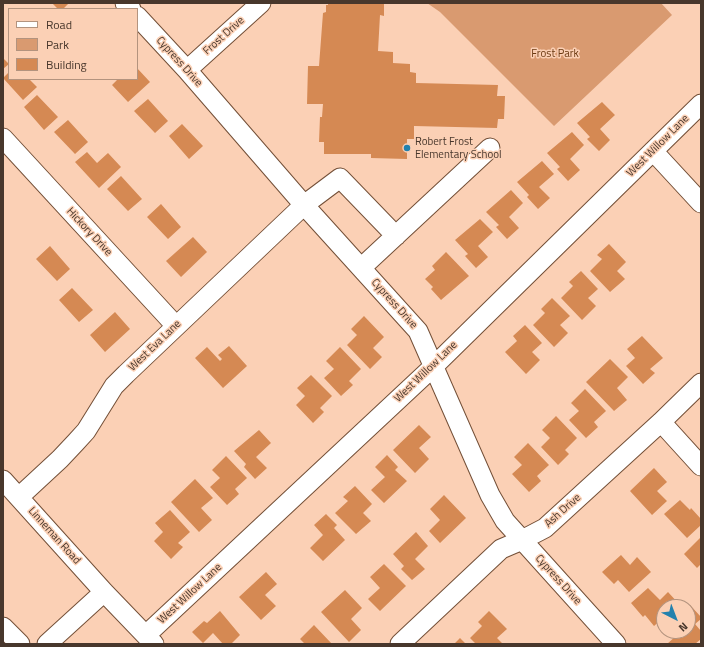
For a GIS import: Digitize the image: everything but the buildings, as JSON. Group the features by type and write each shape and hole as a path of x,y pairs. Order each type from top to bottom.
{"street":[{"name":"Frost Drive","path":"187,70 261,3"},
{"name":"Cypress Drive","path":"138,17 187,70 304,205 418,331 490,495 505,521 616,644"},
{"name":"West Willow Lane","path":"150,639 434,366 701,104"},
{"name":"Hickory Drive","path":"3,138 176,326"},
{"path":"361,268 490,148"},
{"path":"654,151 701,203"},
{"name":"West Eva Lane","path":"19,497 60,459 86,431 114,386 304,205 340,178 396,236"},
{"name":"Ash Drive","path":"400,644 501,549 545,528 701,383"},
{"path":"660,422 701,466"},
{"name":"Linneman Road","path":"3,480 104,592 150,639"},
{"path":"47,644 104,592"}],"green space":[{"name":"Frost Park","path":"427,3 661,3 672,15 554,126 440,12"}],"place":[{"name":"Robert Frost Elementary School","path":"407,148"}]}
